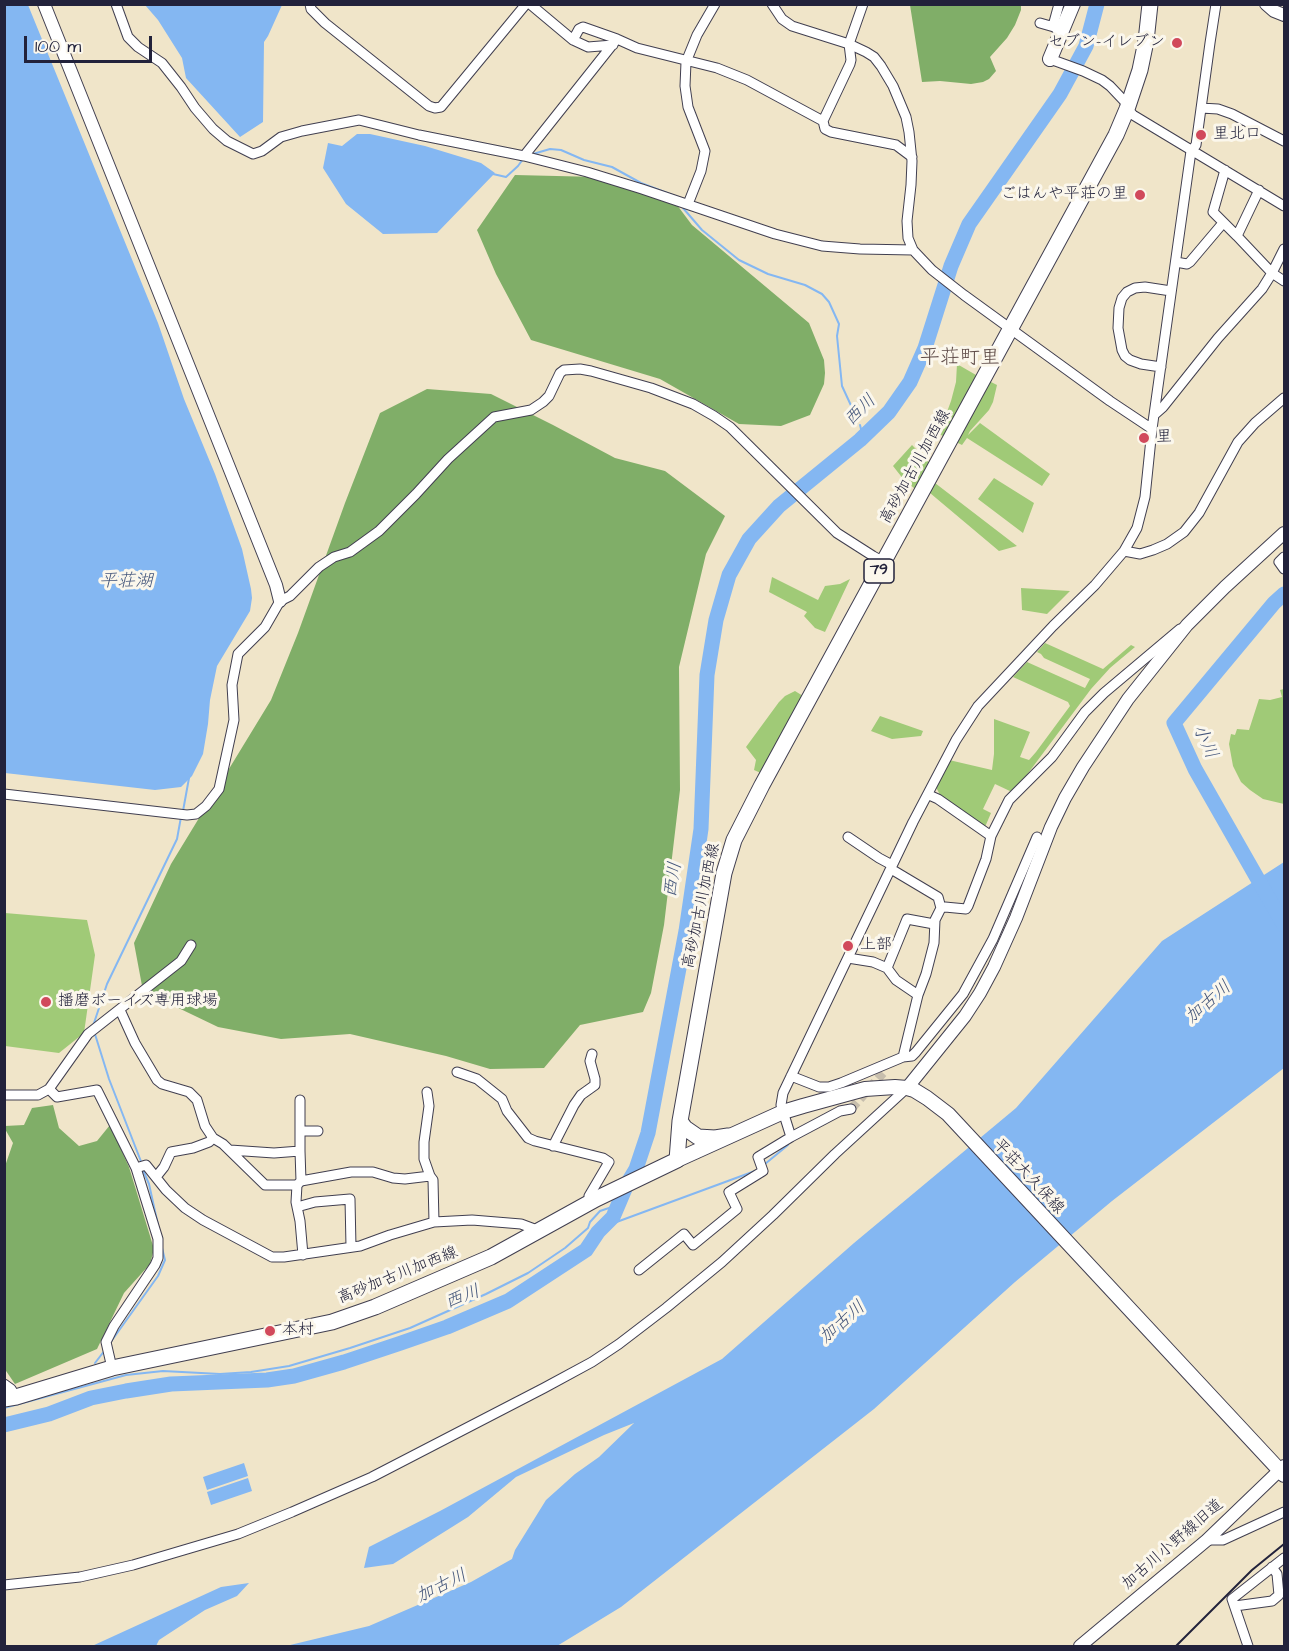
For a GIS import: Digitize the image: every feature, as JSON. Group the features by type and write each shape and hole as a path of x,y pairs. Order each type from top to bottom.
{"main road":[{"path":"1052,59 1057,29 1073,4"},
{"name":"高砂加古川加西線","path":"10,1398 112,1368 332,1322 375,1307 491,1257 594,1200 677,1160 680,1121 724,873 734,840 1116,135 1140,70 1150,4"},
{"path":"677,1160 783,1112 865,1089 911,1089"},
{"name":"平荘大久保線","path":"911,1089 948,1114 1281,1469"},
{"path":"680,1121 685,1128 698,1137 728,1136"}],"street":[{"path":"44,4 276,585 280,601"},
{"path":"116,4 128,37 138,47 162,63 213,129 226,141 253,154 262,151 281,137 359,120 587,172 775,234 822,246 914,250"},
{"path":"310,4 311,9 325,23 429,106 435,108 441,106 528,4 588,48 615,42"},
{"path":"688,204 701,171 705,151 688,107 685,86 686,62 697,35 715,4"},
{"path":"772,4 782,19 792,26 849,44 874,57 893,86 906,117 909,132 912,157 907,221 908,238 914,250 932,270 964,295 1152,429"},
{"path":"863,4 849,44 850,64 823,121 825,129 896,145 912,157"},
{"path":"1040,23 1057,29 1059,4"},
{"path":"791,1137 781,1099 913,822 956,740 978,706 1095,585 1124,551 1137,528 1145,497 1152,429 1191,151 1196,145 1216,4"},
{"path":"1266,4 1274,11 1284,15"},
{"path":"573,39 583,27 615,42 686,62 717,68 823,121"},
{"path":"524,156 615,42"},
{"path":"1052,59 1083,71 1110,86 1133,116 1284,206"},
{"path":"1201,108 1218,109 1232,114 1284,141"},
{"path":"1225,170 1213,212 1272,273 1284,281"},
{"path":"1237,236 1258,190"},
{"path":"1176,262 1184,264 1190,262 1223,223"},
{"path":"1155,414 1262,289 1284,249"},
{"path":"1161,367 1141,364 1125,356 1118,328 1119,308 1122,298 1135,288 1145,287 1171,291"},
{"path":"4,794 187,815 196,814 206,806 219,789 234,720 232,685 238,654 265,627 280,601 290,596 319,567 334,557 350,552 379,531 416,495 448,459 494,417 531,410 543,402 564,370 591,371 693,404 730,427 837,533 884,562"},
{"path":"1124,551 1140,554 1153,550 1167,544 1184,532 1198,513 1238,442 1255,423 1284,398"},
{"path":"4,1585 80,1576 133,1565 238,1534 372,1477 444,1438 500,1412 582,1367 619,1344 722,1262 835,1154 911,1089 980,993 1016,918 1051,827 1083,767 1128,699 1187,625 1284,533"},
{"path":"941,908 966,909 986,859 991,836 1009,800 1052,757 1085,712 1104,693 1187,625"},
{"path":"928,795 938,799 991,836"},
{"path":"848,837 938,897 941,908 934,924 934,943 926,974 898,1058 883,1073"},
{"path":"791,1076 819,1088 829,1087 898,1058 912,1056 963,994 993,939 1037,837"},
{"path":"887,968 907,919 934,924"},
{"path":"4,1095 38,1095 49,1089 88,1035 181,961 191,945"},
{"path":"848,958 873,962 887,968 896,980 918,995"},
{"path":"120,1010 135,1043 157,1080 162,1084 189,1092 197,1100 213,1138 230,1150 266,1185 299,1183 351,1172 373,1172 405,1179 430,1176"},
{"path":"553,1146 574,1105 581,1095 595,1085 590,1065 592,1054"},
{"path":"457,1072 477,1079 502,1099 507,1111 528,1138 535,1142 603,1158 609,1162 589,1196 594,1200"},
{"path":"49,1089 57,1097 97,1090 136,1168 158,1239 158,1258 106,1342 112,1368"},
{"path":"427,1092 429,1106 424,1159 433,1180 434,1222"},
{"path":"300,1100 301,1131 297,1207 303,1255"},
{"path":"639,1270 684,1234 693,1245 737,1209 729,1192 763,1171 758,1157 840,1111 851,1109"},
{"path":"301,1131 318,1131"},
{"path":"156,1177 171,1152 193,1148 213,1138"},
{"path":"230,1150 274,1153 300,1151"},
{"path":"136,1168 146,1165 185,1208 273,1257 360,1246 434,1222 472,1220 525,1224 537,1230"},
{"path":"297,1207 315,1202 350,1199 351,1247"},
{"path":"4,1384 11,1389 10,1398"},
{"name":"加古川小野線旧道","path":"1080,1647 1207,1540 1281,1469"},
{"path":"1207,1540 1223,1540 1284,1512"},
{"path":"1234,1603 1284,1558"},
{"path":"1234,1603 1272,1601 1279,1596 1277,1574 1272,1567"},
{"path":"1234,1603 1248,1647"}],"green space":[{"path":"910,5 1021,5 1015,25 990,57 996,71 989,79 971,84 922,82"},
{"path":"515,175 598,177 677,205 692,225 809,323 824,360 825,373 824,384 810,415 781,426 739,424 660,379 531,340 496,274 477,230"},
{"path":"957,364 976,375 945,437 939,434 956,382"},
{"path":"989,381 997,385 993,402 968,435 980,423 1050,474 1042,486 967,438 962,445 956,442"},
{"path":"427,389 491,394 615,458 665,471 725,516 706,554 679,667 680,790 664,925 651,993 643,1012 580,1025 544,1068 490,1069 446,1056 350,1034 281,1039 218,1027 143,991 134,943 171,864 271,700 380,413"},
{"path":"912,445 932,465 919,490 904,480 893,466"},
{"path":"994,478 1034,503 1023,533 978,499"},
{"path":"935,483 1017,546 999,551 930,493"},
{"path":"772,577 818,600 825,586 840,584 850,579 825,632 815,628 804,616 807,612 769,592"},
{"path":"1021,588 1070,591 1047,614 1022,610"},
{"path":"1045,643 1103,669 1131,645 1135,647 1110,668 1091,689 1012,792 995,784 983,809 991,813 985,827 941,797 936,787 949,760 992,770 994,719 1030,732 1020,757 1029,760 1070,706 1068,702 1013,677 1027,662 1085,688 1090,679 1044,658 1037,652"},
{"path":"1284,689 1284,804 1263,799 1241,782 1233,766 1229,744 1231,734 1235,735 1237,729 1249,730 1259,699 1270,700 1282,697 1280,690"},
{"path":"795,691 803,696 763,774 754,770 756,760 746,747 779,702"},
{"path":"880,716 923,731 921,736 892,739 871,731"},
{"name":"播磨ボーイズ専用球場","path":"5,913 87,920 95,955 84,1033 59,1053 5,1046"},
{"path":"53,1105 59,1128 79,1146 97,1141 110,1125 129,1167 154,1249 150,1264 124,1293 97,1349 15,1384 4,1368 4,1169 13,1143 5,1126 24,1125 32,1108"}],"water":[{"name":"平荘湖","path":"4,5 28,5 158,323 184,399 215,474 242,549 251,589 250,611 217,666 203,754 192,776 181,787 155,790 5,773"},
{"path":"145,5 282,5 264,42 263,122 240,137 186,78 182,58 158,20"},
{"path":"357,134 370,134 425,146 481,163 495,173 437,233 383,234 346,204 323,168 328,143 342,146"},
{"name":"加古川","path":"1284,862 1284,1068 1112,1201 1015,1282 874,1409 621,1607 557,1646 286,1646 369,1626 471,1582 512,1559 515,1550 546,1500 575,1474 599,1457 634,1423 516,1477 468,1517 393,1564 364,1568 369,1547 722,1359 854,1243 1016,1108 1162,941"},
{"path":"244,1463 248,1476 207,1490 203,1477"},
{"path":"248,1478 252,1491 211,1505 207,1492"},
{"path":"249,1583 237,1596 205,1610 159,1640 156,1646 92,1646 221,1587"}],"waterway":[{"name":"西川","path":"4,1425 49,1414 91,1398 126,1391 171,1384 267,1380 294,1376 401,1343 447,1327 508,1301 586,1250 598,1232 613,1217 636,1169 648,1133 686,931 701,829 707,675 716,620 729,575 749,539 779,506 860,440 889,412 910,382 925,348 951,266 969,224 1060,94 1086,46 1097,4"},
{"path":"533,154 550,149 561,150 584,160 612,167 641,183 675,196"},
{"path":"493,174 506,177 523,159"},
{"path":"683,208 702,230 739,260 768,274 805,285 822,294 829,302 839,324 837,336 842,386 854,412"},
{"path":"860,425 863,437"},
{"name":"小川","path":"1284,594 1174,723 1195,769 1284,925"},
{"path":"183,811 189,778"},
{"path":"93,1026 107,984 177,839 181,817"},
{"path":"94,1031 109,1079 142,1164"},
{"path":"765,1164 788,1145"},
{"path":"143,1170 149,1184 158,1225"},
{"path":"603,1227 755,1171"},
{"path":"4,1408 126,1375 163,1371 220,1374 251,1372 289,1366 350,1348 410,1328 528,1273 565,1248 588,1228 590,1222 600,1211 618,1205"},
{"path":"110,1343 158,1276 165,1260 162,1248"},
{"path":"95,1363 105,1350"}],"tunnel":[{"path":"851,1109 883,1073"}],"railway":[{"path":"1176,1646 1252,1570 1284,1544"}],"place":[{"name":"セブン-イレブン","path":"1177,43"},
{"name":"里北口","path":"1201,135"},
{"name":"ごはんや平荘の里","path":"1140,195"},
{"name":"里","path":"1144,438"},
{"name":"上部","path":"848,946"},
{"name":"播磨ボーイズ専用球場","path":"46,1002"},
{"name":"本村","path":"270,1331"}],"district":[{"name":"平荘町里","path":"960,359"}]}
